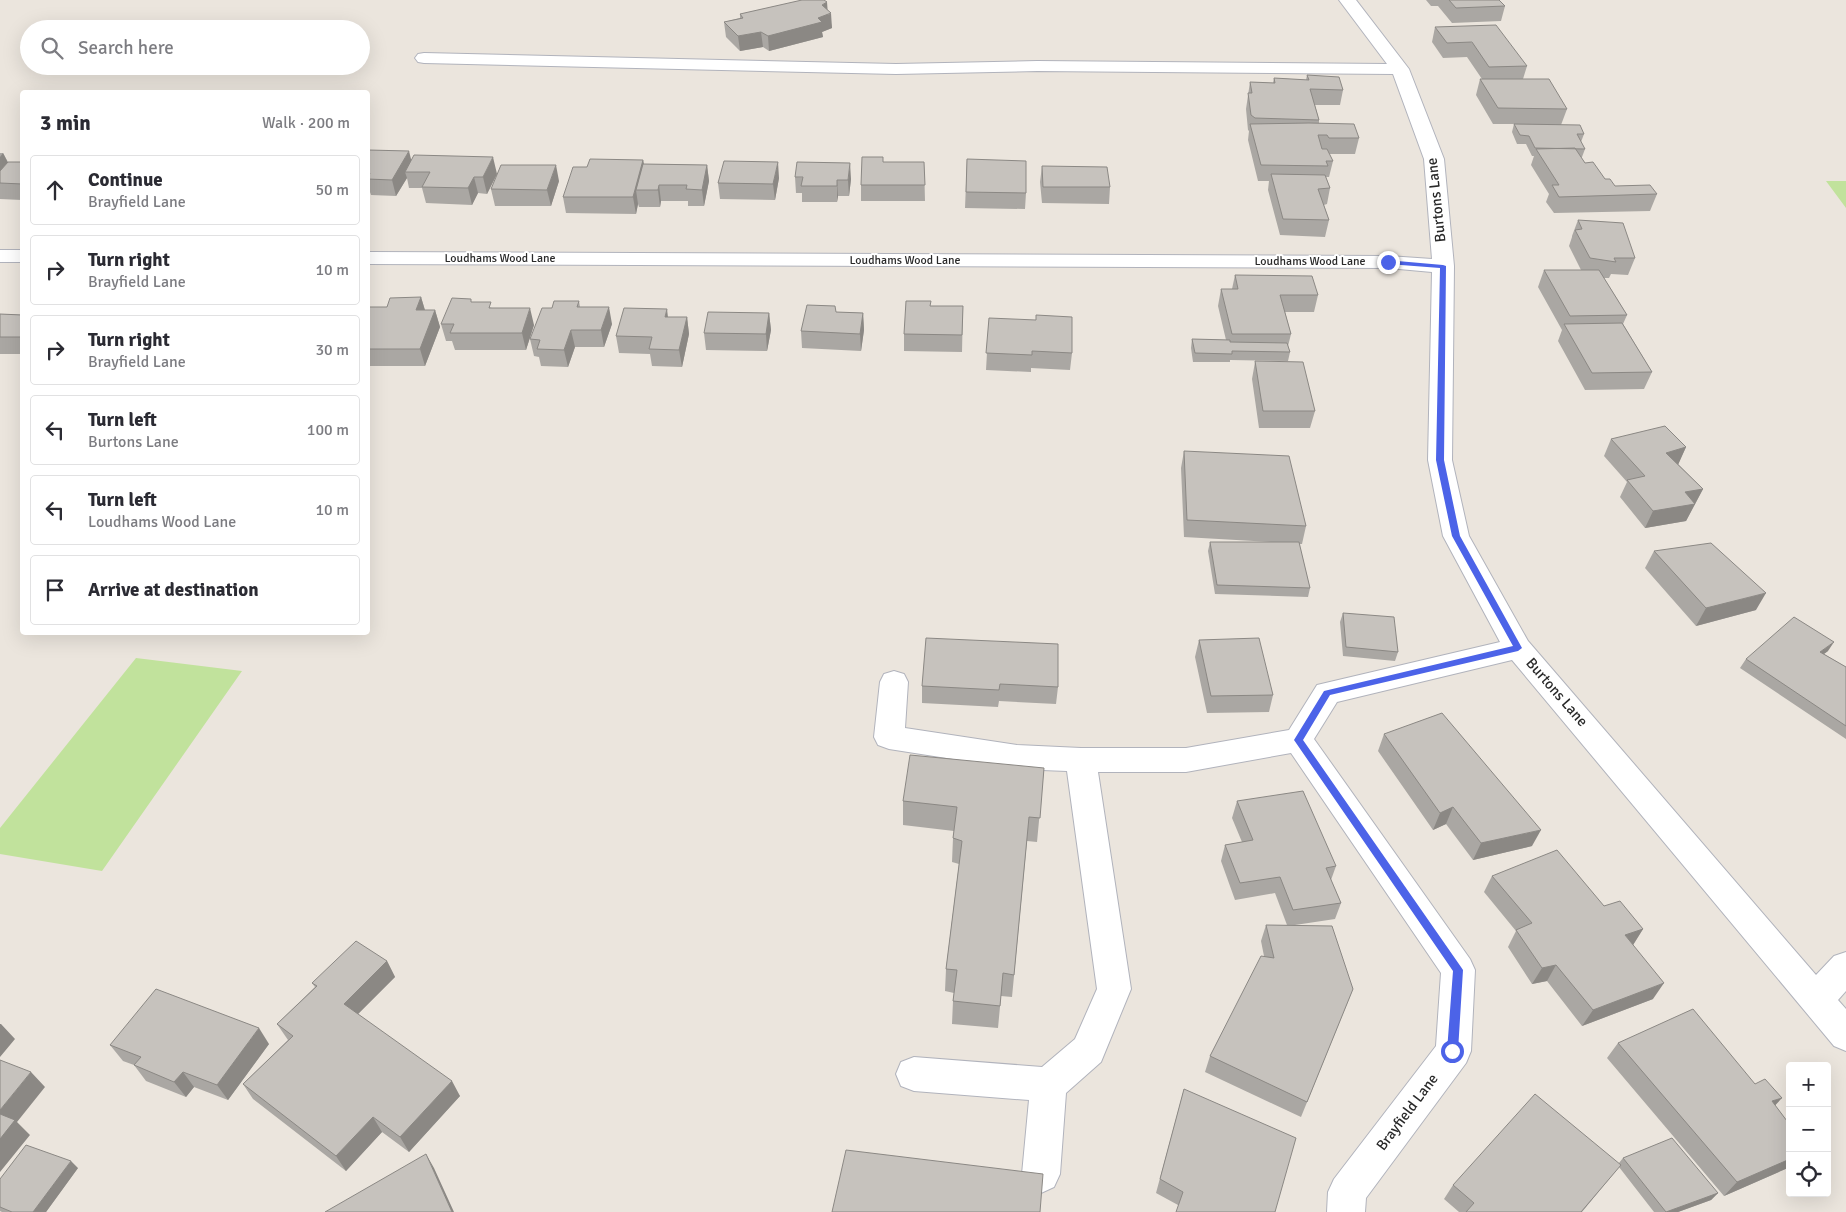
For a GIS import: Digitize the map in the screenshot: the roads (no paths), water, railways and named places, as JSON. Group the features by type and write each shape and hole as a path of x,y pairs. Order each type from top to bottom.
{"street":[{"name":"Burtons Lane","path":"1348,0 1400,69 1434,159 1443,266 1440,460 1456,536 1518,648 1846,1036"},
{"path":"424,58 896,69 1076,66 1400,69"},
{"path":"0,256 20,256"},
{"name":"Loudhams Wood Lane","path":"370,258 1378,262 1443,266"},
{"path":"894,682 889,737 1017,757 1081,760 1186,760 1298,740 1327,693 1518,648"},
{"name":"Brayfield Lane","path":"1298,740 1458,970 1452,1051 1347,1192 1346,1212"},
{"path":"1041,1174 1049,1085 1088,1050 1114,989 1081,760"},
{"path":"1816,999 1846,967"},
{"path":"914,1074 1049,1085"}]}
